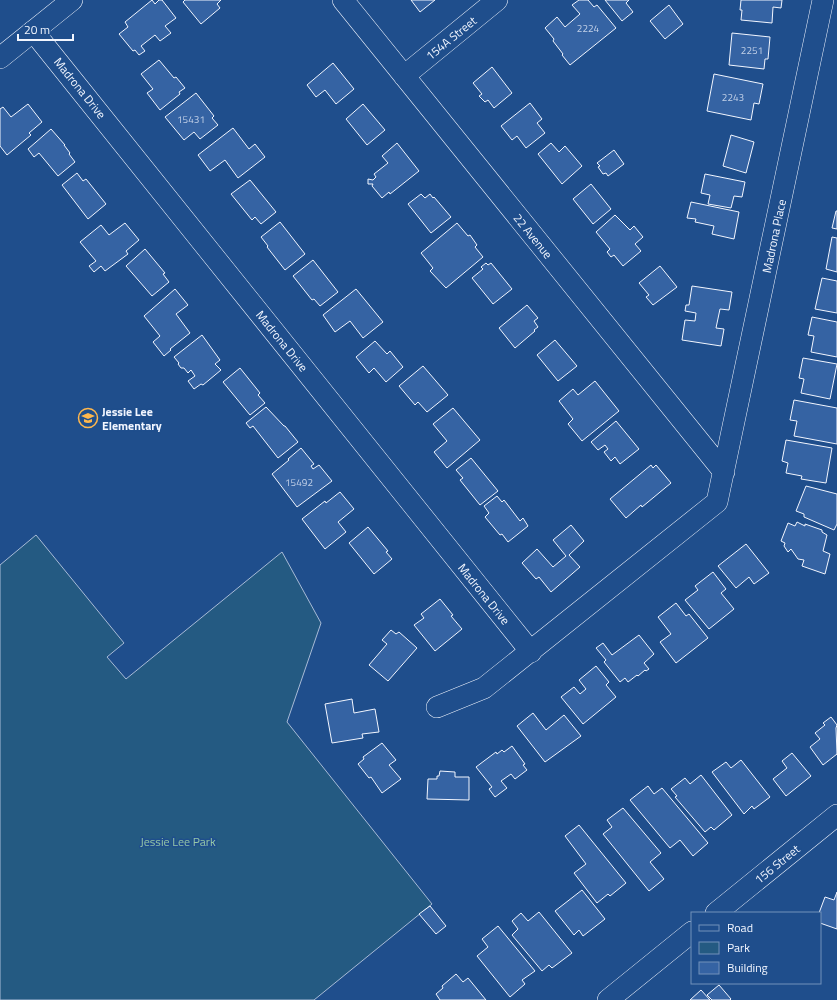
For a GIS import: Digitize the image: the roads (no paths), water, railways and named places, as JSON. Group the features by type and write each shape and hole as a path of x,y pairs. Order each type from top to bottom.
{"street":[{"path":"0,58 72,0"},
{"name":"22 Avenue","path":"343,0 724,472"},
{"name":"154A Street","path":"404,76 497,0"},
{"name":"Madrona Place","path":"724,472 823,0"},
{"name":"Madrona Drive","path":"34,31 531,652"},
{"path":"437,707 484,688 717,502 724,472"},
{"name":"156 Street","path":"717,912 837,815"},
{"path":"608,1000 691,933"}],"place":[{"name":"Jessie Lee Elementary","path":"88,418"}],"park label":[{"name":"Jessie Lee Park","path":"178,841"}]}
